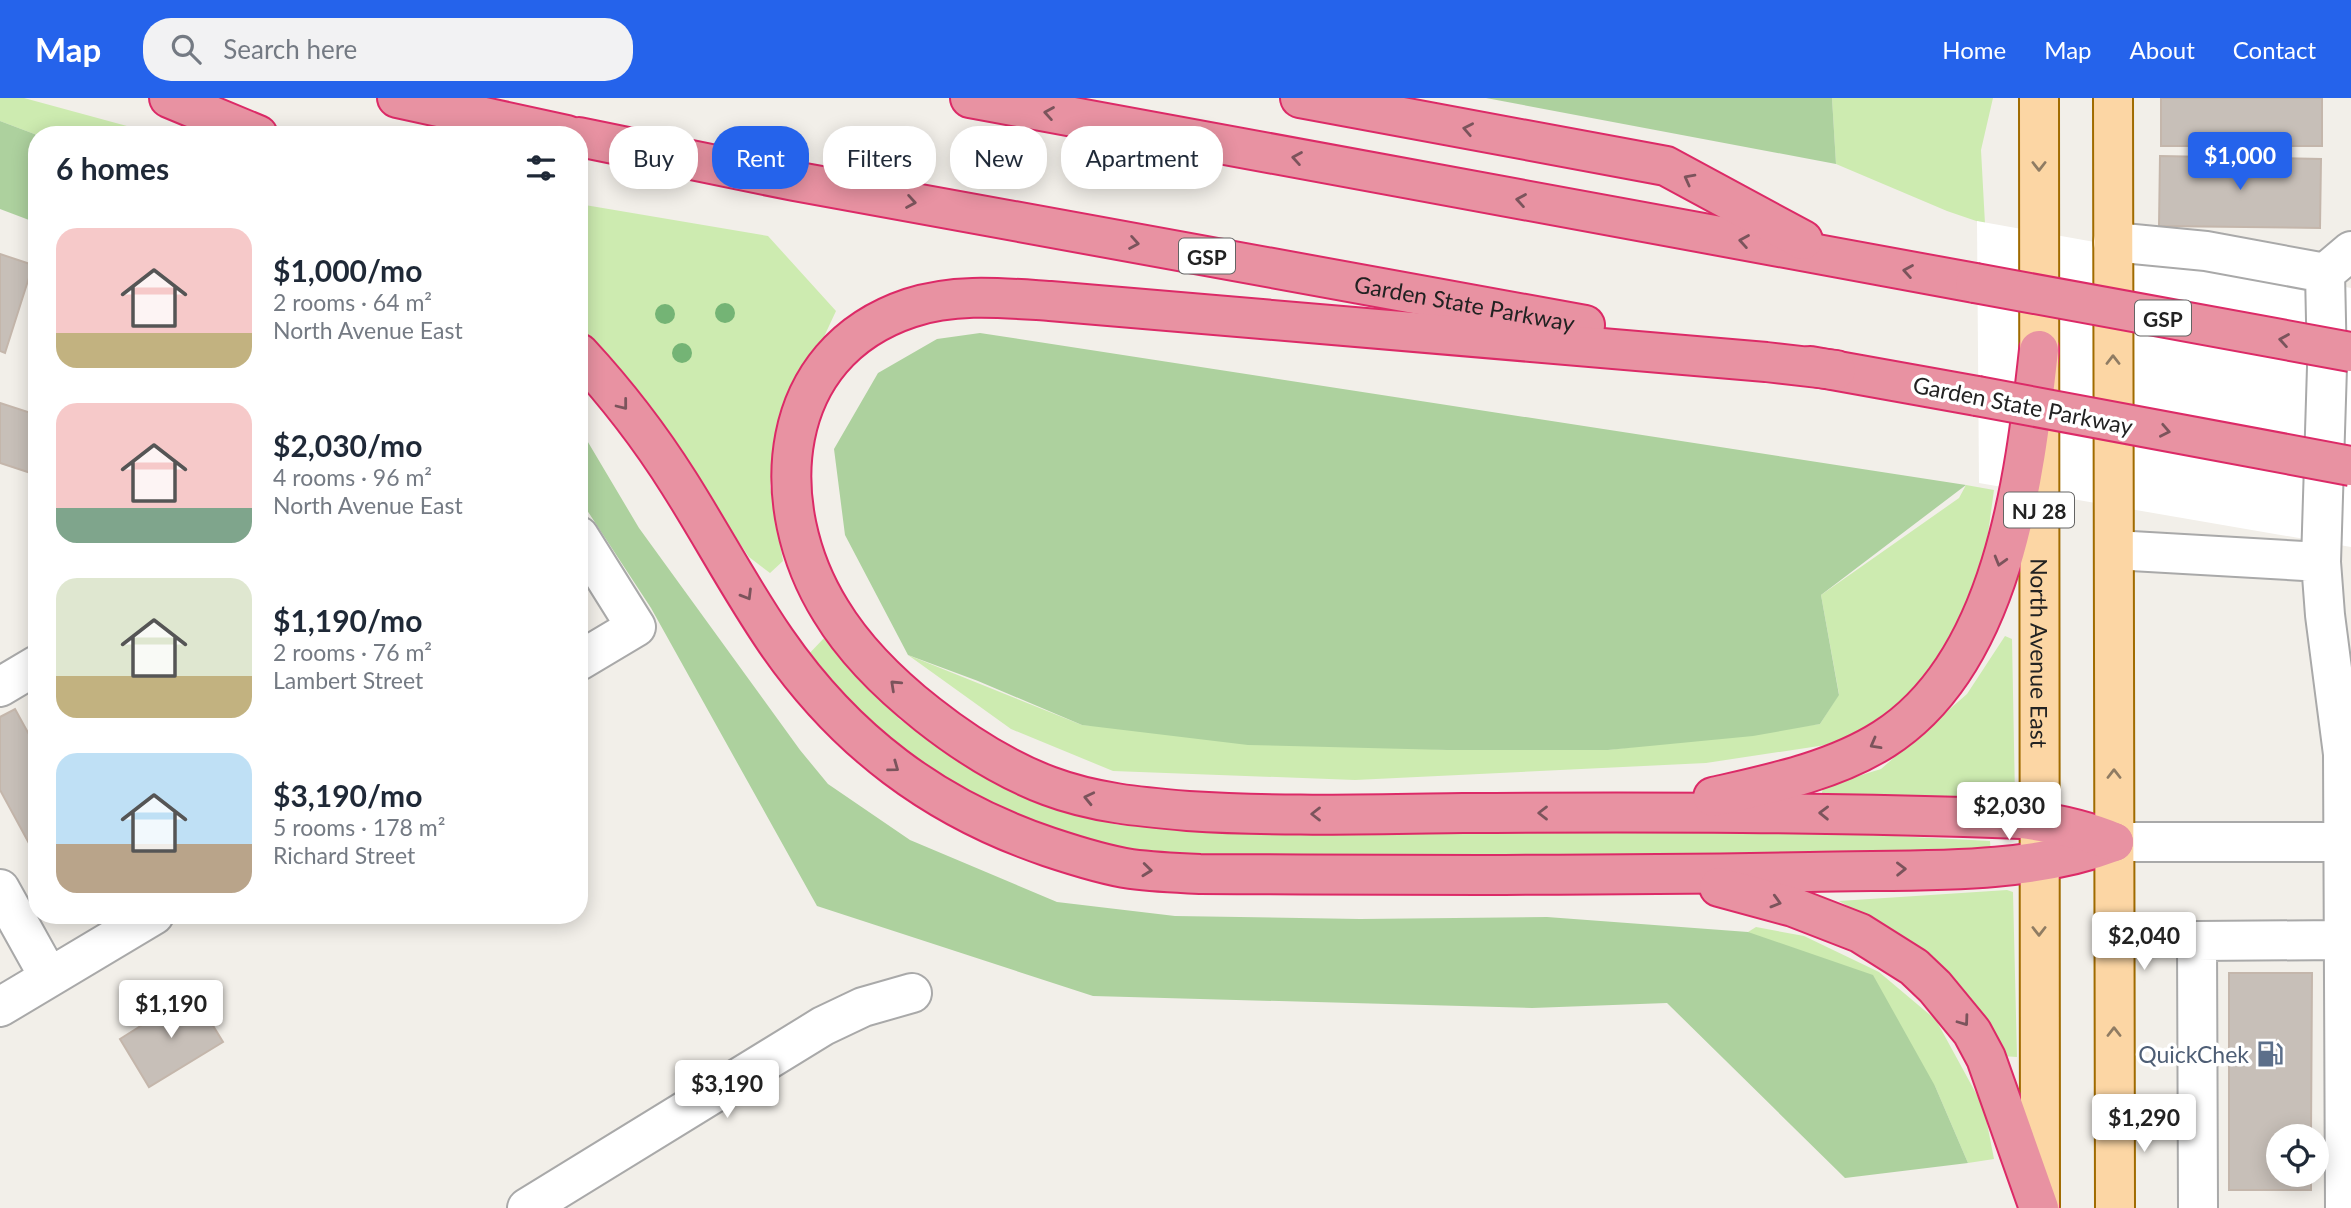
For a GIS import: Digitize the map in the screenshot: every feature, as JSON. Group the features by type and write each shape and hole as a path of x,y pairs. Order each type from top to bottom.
{"highway":[{"path":"169,98 236,126"},
{"path":"397,98 526,126"},
{"name":"GSP","path":"971,98 2351,352"},
{"path":"1300,98 1666,166 1836,258"},
{"name":"Garden State Parkway","path":"588,139 808,184 2351,466"},
{"path":"1836,370 1050,301 955,298 918,306 866,329 831,360 805,401 797,423 790,471 794,519 808,569 832,613 867,658 920,707 968,743 1026,776 1077,795 1104,801 1218,813 1269,815 1611,812 1899,814 2021,818 2089,831 2114,842"},
{"path":"1611,812 1709,798 1826,766 1883,739 1905,724 1927,702 1945,681 1975,633 1992,588 2014,511 2026,451 2039,350"},
{"path":"588,363 651,442 765,624 817,694 843,723 881,757 926,789 965,812 1027,840 1073,855 1130,869 1164,872 1637,876 2039,863 2085,853 2114,842"},
{"path":"1637,876 1714,886 1793,907 1860,933 1913,967 1955,1009 1972,1032 1996,1084 2039,1208"}],"main road":[{"name":"North Avenue East","path":"2039,98 2039,1208"},
{"path":"2113,98 2115,1208"}],"street":[{"path":"2113,242 2338,262 2327,367 2321,562 2343,754 2345,1208"},
{"path":"588,550 636,627 588,656"},
{"path":"2114,550 2321,562"},
{"path":"0,687 28,670"},
{"path":"2114,842 2342,842"},
{"path":"0,889 49,977"},
{"path":"0,1007 139,924"},
{"path":"2197,1208 2197,941 2343,940"},
{"path":"527,1208 823,1026 863,1007 912,993"}],"green space":[{"path":"0,98 24,98 127,126 28,126 28,132 0,121"},
{"path":"1486,98 1832,98 1836,164"},
{"path":"1832,98 1993,98 1981,150 1985,224 1947,211 1836,164"},
{"path":"0,121 28,132 28,220 0,209"},
{"path":"588,206 768,236 836,311 822,341 783,407 770,486 783,561 770,573 749,557 651,411 588,337"},
{"path":"980,333 1966,485 1821,595 1839,695 1820,724 1753,736 1608,750 1447,750 1248,745 1082,725 908,655 845,535 834,449 878,373 937,339"},
{"path":"588,442 639,528 800,750 828,784 910,840 1057,902 1175,916 1360,919 1547,917 1748,932 1873,975 1935,1086 1968,1163 1845,1178 1667,1003 1532,1008 1093,996 817,906 651,608 588,512"},
{"path":"1966,485 1994,490 1987,541 1964,616 1928,678 1852,741 1706,763 1355,780 1113,771 1011,729 908,655 1082,725 1447,750 1608,750 1820,724 1839,694 1821,595 1959,498"},
{"path":"2005,636 2012,639 2015,797 1821,798 1823,787 1881,769 1967,694"},
{"path":"825,637 899,719 996,782 1051,806 1118,825 1289,834 1490,829 1857,834 1990,841 1991,855 1162,860 1036,831 941,780 858,719 805,658"},
{"path":"2007,890 2013,892 2017,1057 2001,1056 1975,1004 1908,941 1839,901"},
{"path":"1756,927 1804,936 1879,972 1936,1020 1984,1108 1994,1159 1968,1163 1935,1086 1748,932"}],"pier":[{"path":"1977,221 2351,288 2351,547 1979,483"}],"building":[{"path":"2161,98 2322,98 2322,146 2161,146"},
{"path":"2160,156 2321,159 2320,228 2159,226"},
{"path":"0,254 28,263 28,281 5,353 0,351"},
{"path":"0,403 28,412 28,472 0,463"},
{"path":"15,709 28,733 28,841 0,790 0,717"},
{"name":"QuickChek","path":"2229,973 2312,973 2311,1124 2266,1124 2266,1187 2311,1187 2311,1190 2229,1190"},
{"path":"193,993 223,1042 149,1087 120,1039"}],"place":[{"name":"QuickChek","path":"2270,1054"}]}
